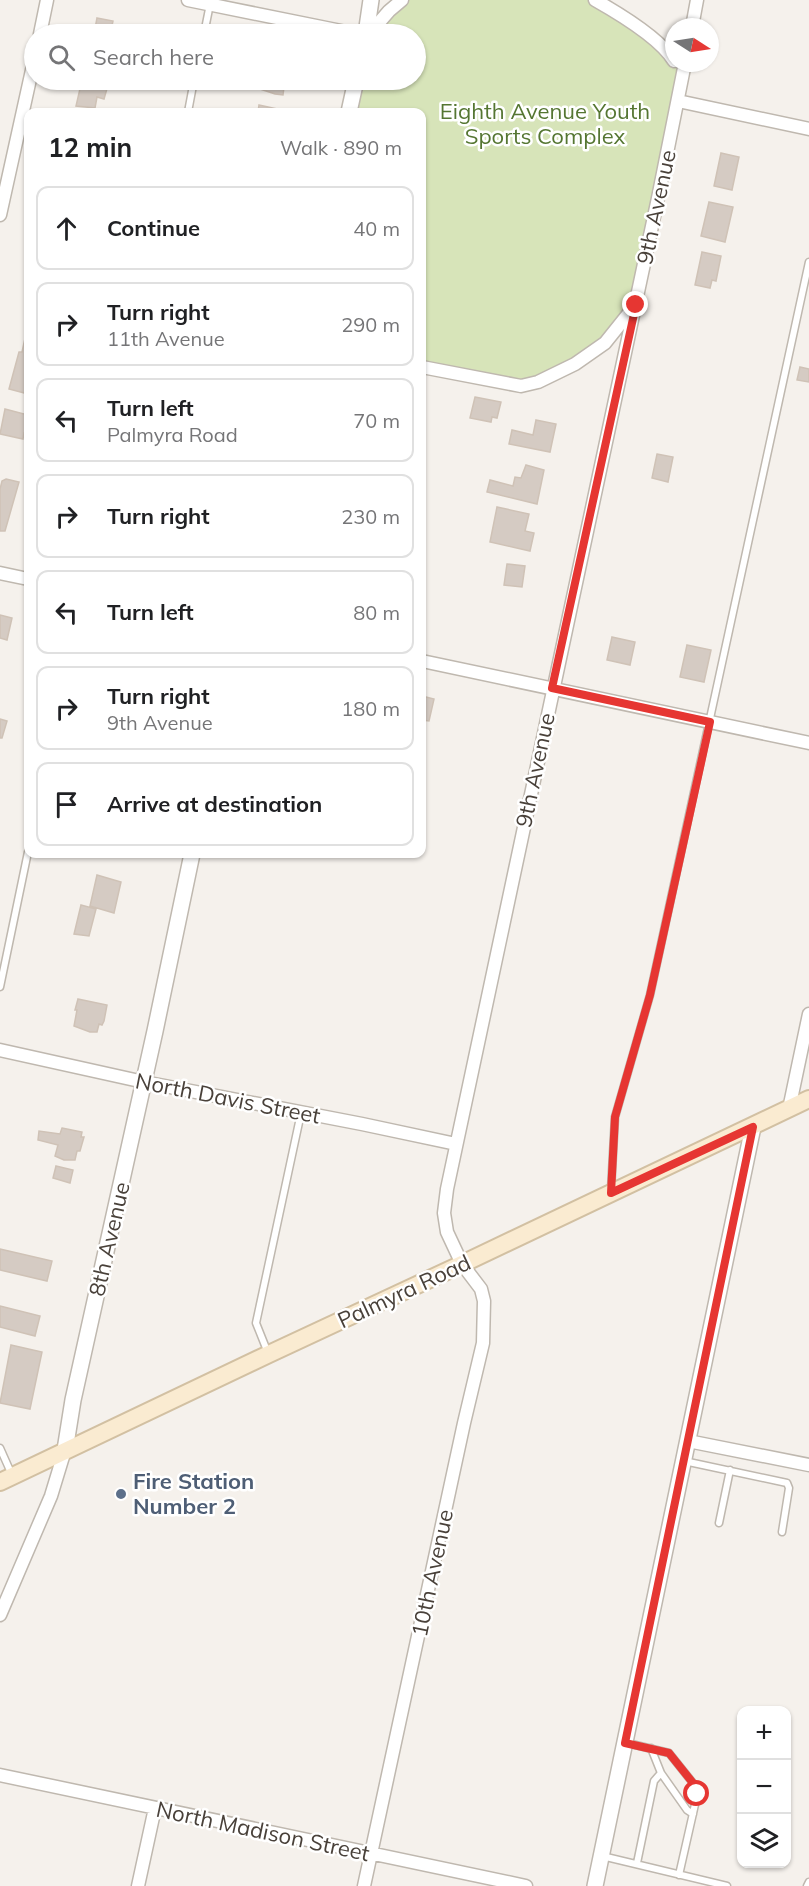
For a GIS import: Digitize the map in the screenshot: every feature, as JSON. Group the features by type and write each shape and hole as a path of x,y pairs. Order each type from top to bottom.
{"main road":[{"name":"Palmyra Road","path":"6,1479 809,1099"}],"street":[{"path":"42,24 48,0"},
{"path":"188,0 210,2 310,24"},
{"path":"368,24 371,0"},
{"path":"377,24 402,0"},
{"path":"595,0 638,26 665,50"},
{"path":"694,18 697,0"},
{"name":"9th Avenue","path":"462,1264 447,1232 444,1213 456,1144 636,305 683,72"},
{"path":"0,215 28,90"},
{"path":"350,108 354,90"},
{"path":"678,101 809,129"},
{"path":"426,368 521,386 538,382 575,364 605,343 636,305"},
{"path":"0,573 24,578"},
{"path":"426,662 809,743"},
{"name":"8th Avenue","path":"0,1616 51,1496 65,1450 73,1400 191,858"},
{"path":"789,1109 809,1014"},
{"name":"North Davis Street","path":"0,1050 144,1082 456,1144"},
{"path":"596,1886 753,1127"},
{"name":"10th Avenue","path":"364,1886 483,1343 484,1301 481,1289 462,1264"},
{"path":"688,1441 809,1465"},
{"name":"North Madison Street","path":"0,1775 526,1886"},
{"path":"138,1886 155,1808"}],"lane":[{"path":"206,24 210,2"},
{"path":"189,108 192,90"},
{"path":"611,1193 615,1117 650,995 809,262"},
{"path":"0,987 27,858"},
{"path":"268,1354 256,1323 301,1112"},
{"path":"0,1448 6,1479"},
{"path":"684,1460 787,1483 789,1488 782,1532"},
{"path":"718,1523 730,1470"},
{"path":"625,1743 673,1755 693,1783 697,1794 679,1875"},
{"path":"651,1748 661,1773 687,1810 693,1814"},
{"path":"637,1863 654,1781 661,1773"},
{"path":"602,1856 727,1886"}],"green space":[{"name":"Eighth Avenue Youth Sports Complex","path":"404,0 592,0 665,52 665,72 679,72 681,75 634,304 604,342 557,373 521,384 426,366 426,108 351,108 356,90 426,90 426,24 381,24"}],"building":[{"path":"97,18 113,21 112,24 96,24"},
{"path":"80,90 107,90 104,99 97,97 95,108 76,106"},
{"path":"263,90 284,90 283,95"},
{"path":"721,153 739,157 732,190 714,186"},
{"path":"709,202 733,207 725,242 701,236"},
{"path":"702,252 721,256 716,281 712,280 710,288 695,285"},
{"path":"24,343 24,393 9,389 19,352 22,352"},
{"path":"800,367 809,369 809,382 797,380"},
{"path":"475,397 501,402 497,418 492,417 491,422 470,418"},
{"path":"5,409 24,414 23,439 0,434"},
{"path":"536,420 556,424 550,452 509,444 512,430 533,435"},
{"path":"657,454 673,457 668,482 652,478"},
{"path":"526,465 544,470 537,504 487,492 490,480 513,486 515,477 521,478"},
{"path":"6,479 19,482 5,531 0,531 0,489 2,481"},
{"path":"497,507 529,514 525,531 534,533 530,551 490,542"},
{"path":"507,564 525,566 522,587 504,585"},
{"path":"0,615 12,618 7,640 0,638"},
{"path":"612,637 635,642 630,665 607,660"},
{"path":"687,645 711,650 704,682 680,677"},
{"path":"426,697 434,699 429,721 426,721"},
{"path":"0,719 7,721 2,738 0,738"},
{"path":"97,875 121,882 114,913 90,906"},
{"path":"81,905 96,909 89,936 74,934"},
{"path":"78,999 107,1005 104,1021 102,1025 99,1024 97,1032 74,1026"},
{"path":"62,1128 82,1132 81,1137 84,1137 75,1160 64,1160 55,1156 58,1145 38,1140 39,1131 60,1134"},
{"path":"56,1166 73,1170 70,1183 53,1178"},
{"path":"0,1249 52,1261 47,1281 0,1270"},
{"path":"0,1306 40,1316 35,1336 0,1327"},
{"path":"11,1345 42,1352 30,1409 0,1403"}],"place":[{"name":"Fire Station Number 2","path":"121,1494"}],"route":[{"path":"636,305 552,688 710,722 650,995 615,1117 611,1193 753,1127 625,1743 673,1755 693,1783 697,1794"}]}
